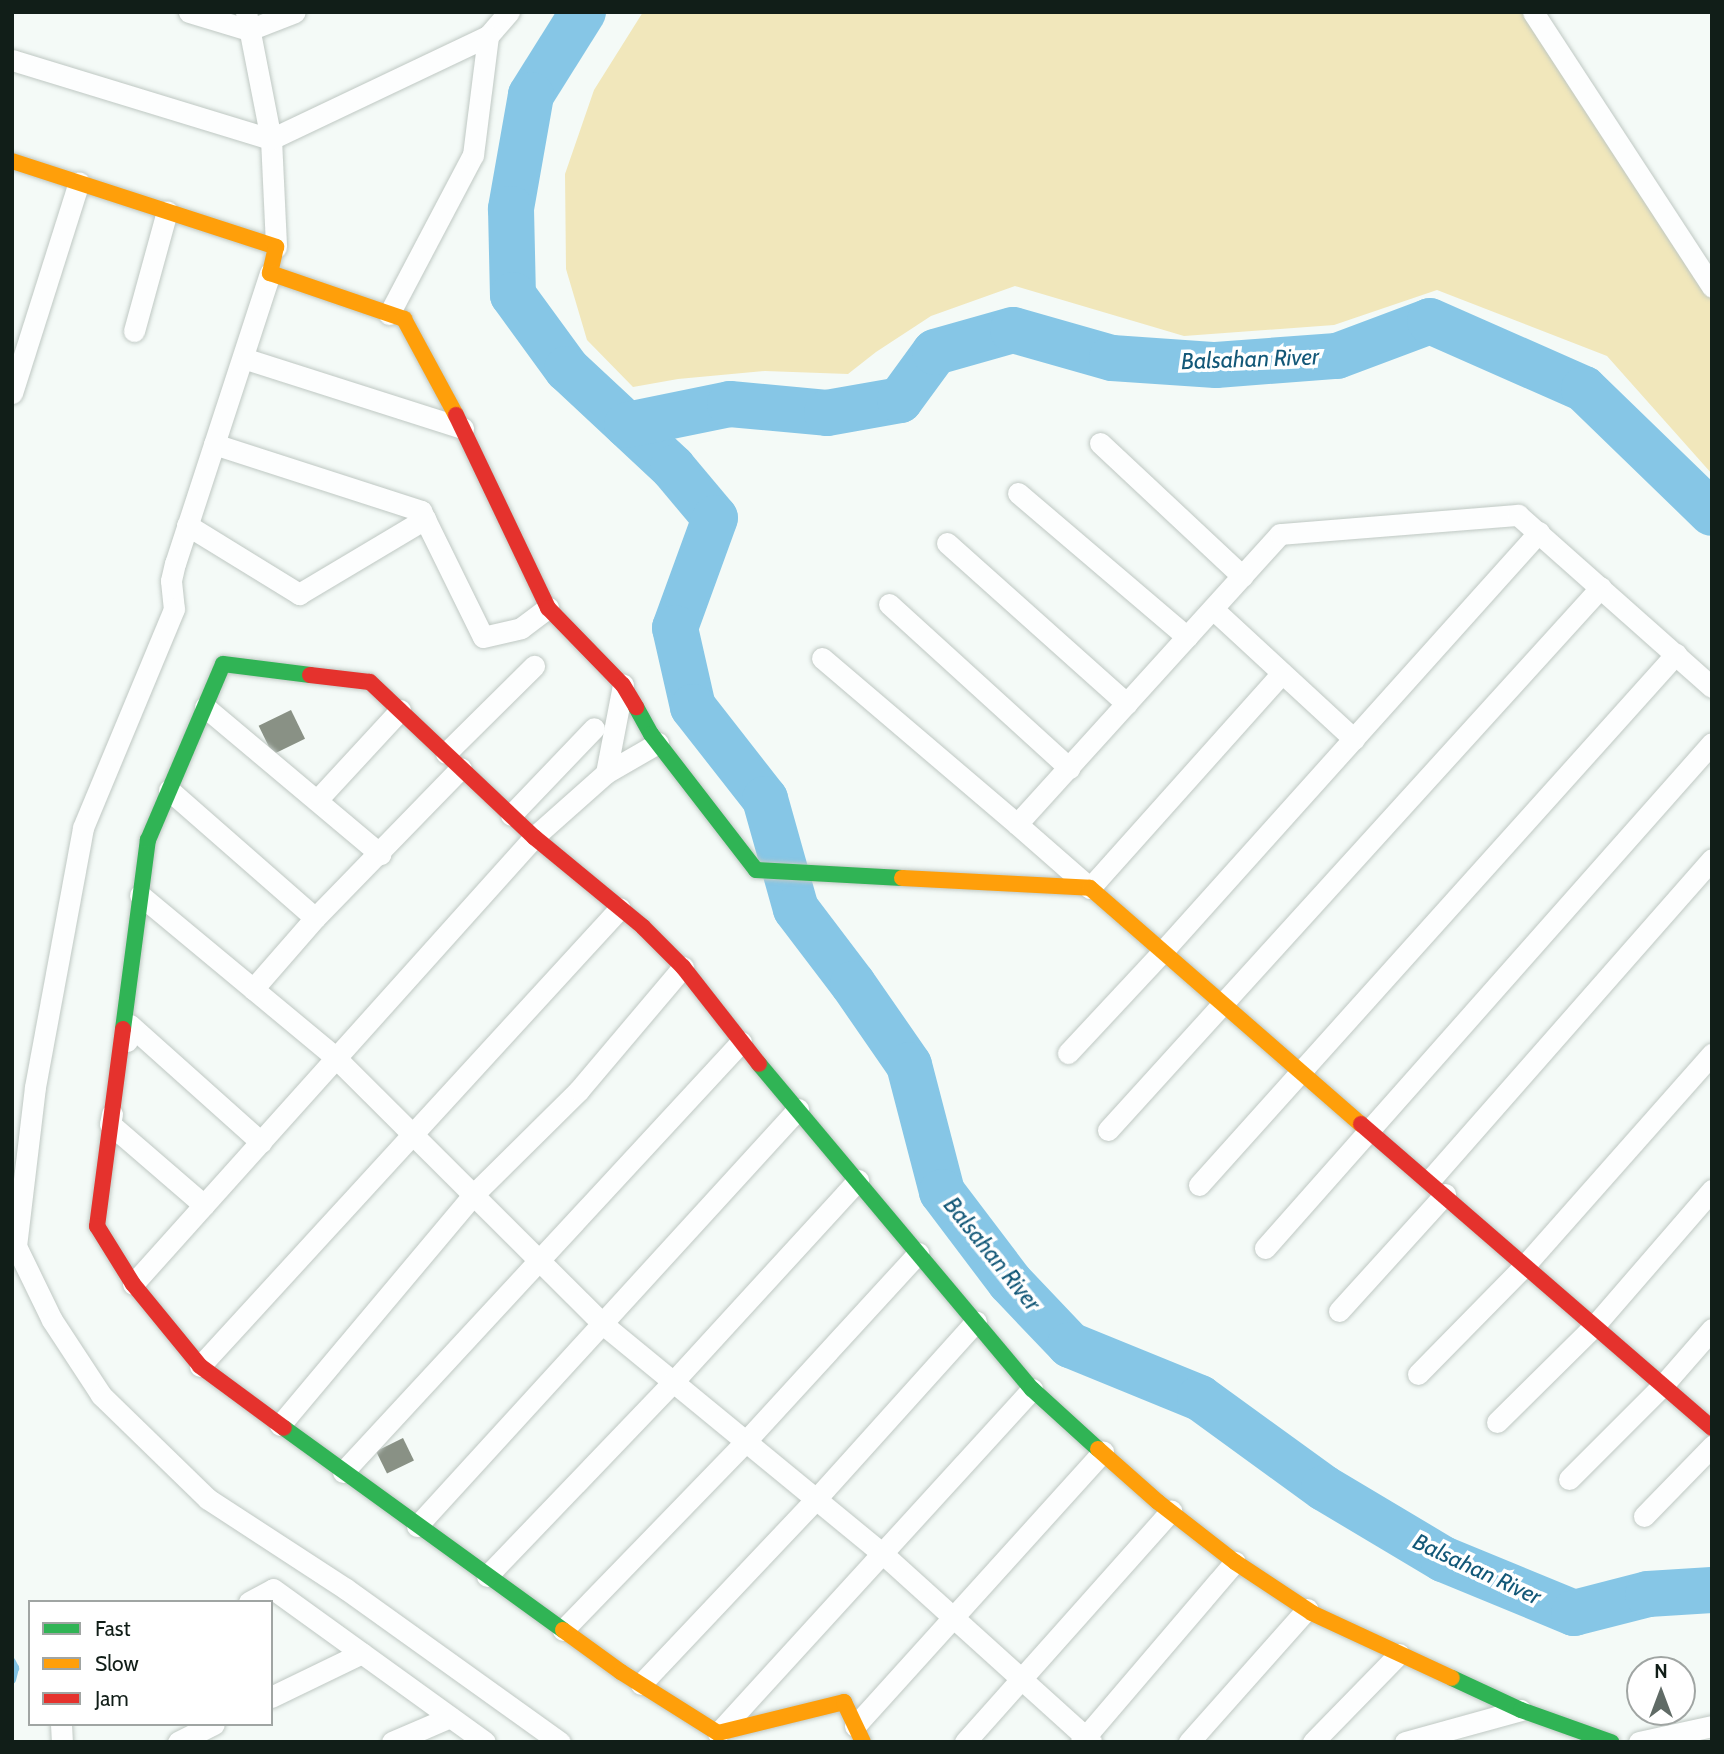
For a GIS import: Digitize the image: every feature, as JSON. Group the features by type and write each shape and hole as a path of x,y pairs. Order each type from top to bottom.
{"street":[{"path":"189,12 248,21 295,12"},
{"path":"12,60 271,139 488,36 509,12"},
{"path":"1533,12 1712,287"},
{"path":"248,21 271,139 276,247 171,581 174,609 83,828 35,1087 16,1246 52,1320 101,1395 208,1499 346,1589 560,1742"},
{"path":"389,314 473,155 488,36"},
{"path":"12,161 276,247"},
{"path":"12,393 79,182"},
{"path":"134,331 167,211"},
{"path":"270,273 404,319 463,428 548,608 623,685 657,743 756,870 1090,888"},
{"path":"243,358 463,428"},
{"path":"1100,443 1242,576"},
{"path":"214,444 421,511 483,637 521,628 548,608"},
{"path":"1018,493 1187,637"},
{"path":"1017,824 1280,534 1518,515 1712,687"},
{"path":"187,526 299,594 425,519"},
{"path":"1068,1053 1539,532"},
{"path":"947,543 1127,704"},
{"path":"1108,1130 1601,587"},
{"path":"889,604 1069,768"},
{"path":"1213,609 1354,738"},
{"path":"1199,1185 1300,1068 1676,654"},
{"path":"822,658 1371,1129 1712,1428"},
{"path":"1103,1452 954,1616 859,1734 844,1702 718,1733 641,1684 417,1527 200,1366 133,1284 97,1226 148,840 223,664 370,682 534,837 620,908 683,967 741,1042 1032,1389 1171,1511 1235,1562 1307,1609 1399,1654 1521,1710 1611,1742"},
{"path":"253,989 315,918 380,854 454,760 534,666"},
{"path":"1090,888 1282,673"},
{"path":"606,773 623,685"},
{"path":"205,707 318,799 380,854"},
{"path":"318,799 400,710"},
{"path":"511,815 594,728"},
{"path":"133,1284 534,837 606,773 657,743"},
{"path":"1265,1248 1712,743"},
{"path":"169,790 315,918"},
{"path":"1339,1311 1438,1187 1712,859"},
{"path":"140,895 336,1058 604,1325 882,1553 1023,1678 1086,1740 1235,1562"},
{"path":"200,1366 620,908"},
{"path":"280,1425 473,1195 579,1090 683,967"},
{"path":"110,1124 130,1025 261,1142"},
{"path":"343,1472 741,1042"},
{"path":"1418,1374 1526,1264 1712,1054"},
{"path":"417,1527 604,1325 798,1109"},
{"path":"110,1124 204,1205"},
{"path":"487,1576 673,1382 858,1180"},
{"path":"1497,1422 1595,1325 1712,1190"},
{"path":"563,1630 746,1441 918,1253"},
{"path":"641,1684 816,1499 976,1321"},
{"path":"1569,1479 1664,1384 1712,1329"},
{"path":"718,1733 1032,1389"},
{"path":"1644,1516 1712,1446"},
{"path":"965,1742 1171,1511"},
{"path":"252,1600 273,1589 485,1742"},
{"path":"1189,1742 1307,1609"},
{"path":"273,1696 362,1653"},
{"path":"1313,1742 1399,1654"},
{"path":"1405,1742 1521,1710"},
{"path":"393,1742 450,1717"},
{"path":"178,1742 210,1726"},
{"path":"1639,1742 1712,1726"}],"shaded area":[{"path":"643,12 1533,12 1712,283 1712,474 1607,356 1437,290 1334,325 1184,336 1015,286 931,316 848,374 765,371 678,379 633,387 587,340 566,269 565,174 594,90"}],"building":[{"path":"291,710 305,739 273,755 259,726"},
{"path":"403,1438 414,1460 387,1474 376,1451"}],"waterway":[{"name":"Balsahan River","path":"583,12 531,95 511,209 513,295 567,369 673,468 715,518 675,628 693,707 765,799 796,909 853,984 909,1065 942,1192 1010,1282 1070,1345 1200,1398 1324,1488 1443,1559 1574,1613 1648,1594 1712,1590"},
{"name":"Balsahan River","path":"627,425 730,404 827,413 900,400 935,352 1013,330 1112,358 1216,365 1337,356 1430,321 1584,389 1712,513"},
{"path":"12,1662 15,1668 12,1680"}],"traffic: fast":[{"path":"123,1029 148,840 223,664 310,675"},
{"path":"636,707 651,734 756,870 902,878"},
{"path":"759,1064 1032,1389 1098,1449"},
{"path":"284,1428 563,1630"},
{"path":"1452,1678 1521,1710 1611,1742"}],"traffic: slow":[{"path":"12,161 276,247 270,273 404,319 456,415"},
{"path":"902,878 1090,888 1361,1124"},
{"path":"1098,1449 1158,1502 1235,1562 1312,1613 1452,1678"},
{"path":"563,1630 621,1672 718,1733 844,1702 863,1742"}],"traffic: jam":[{"path":"456,415 548,608 623,685 636,707"},
{"path":"310,675 370,682 534,837 643,927 683,967 759,1064"},
{"path":"123,1029 97,1226 133,1284 200,1366 284,1428"},
{"path":"1361,1124 1712,1428"}]}
